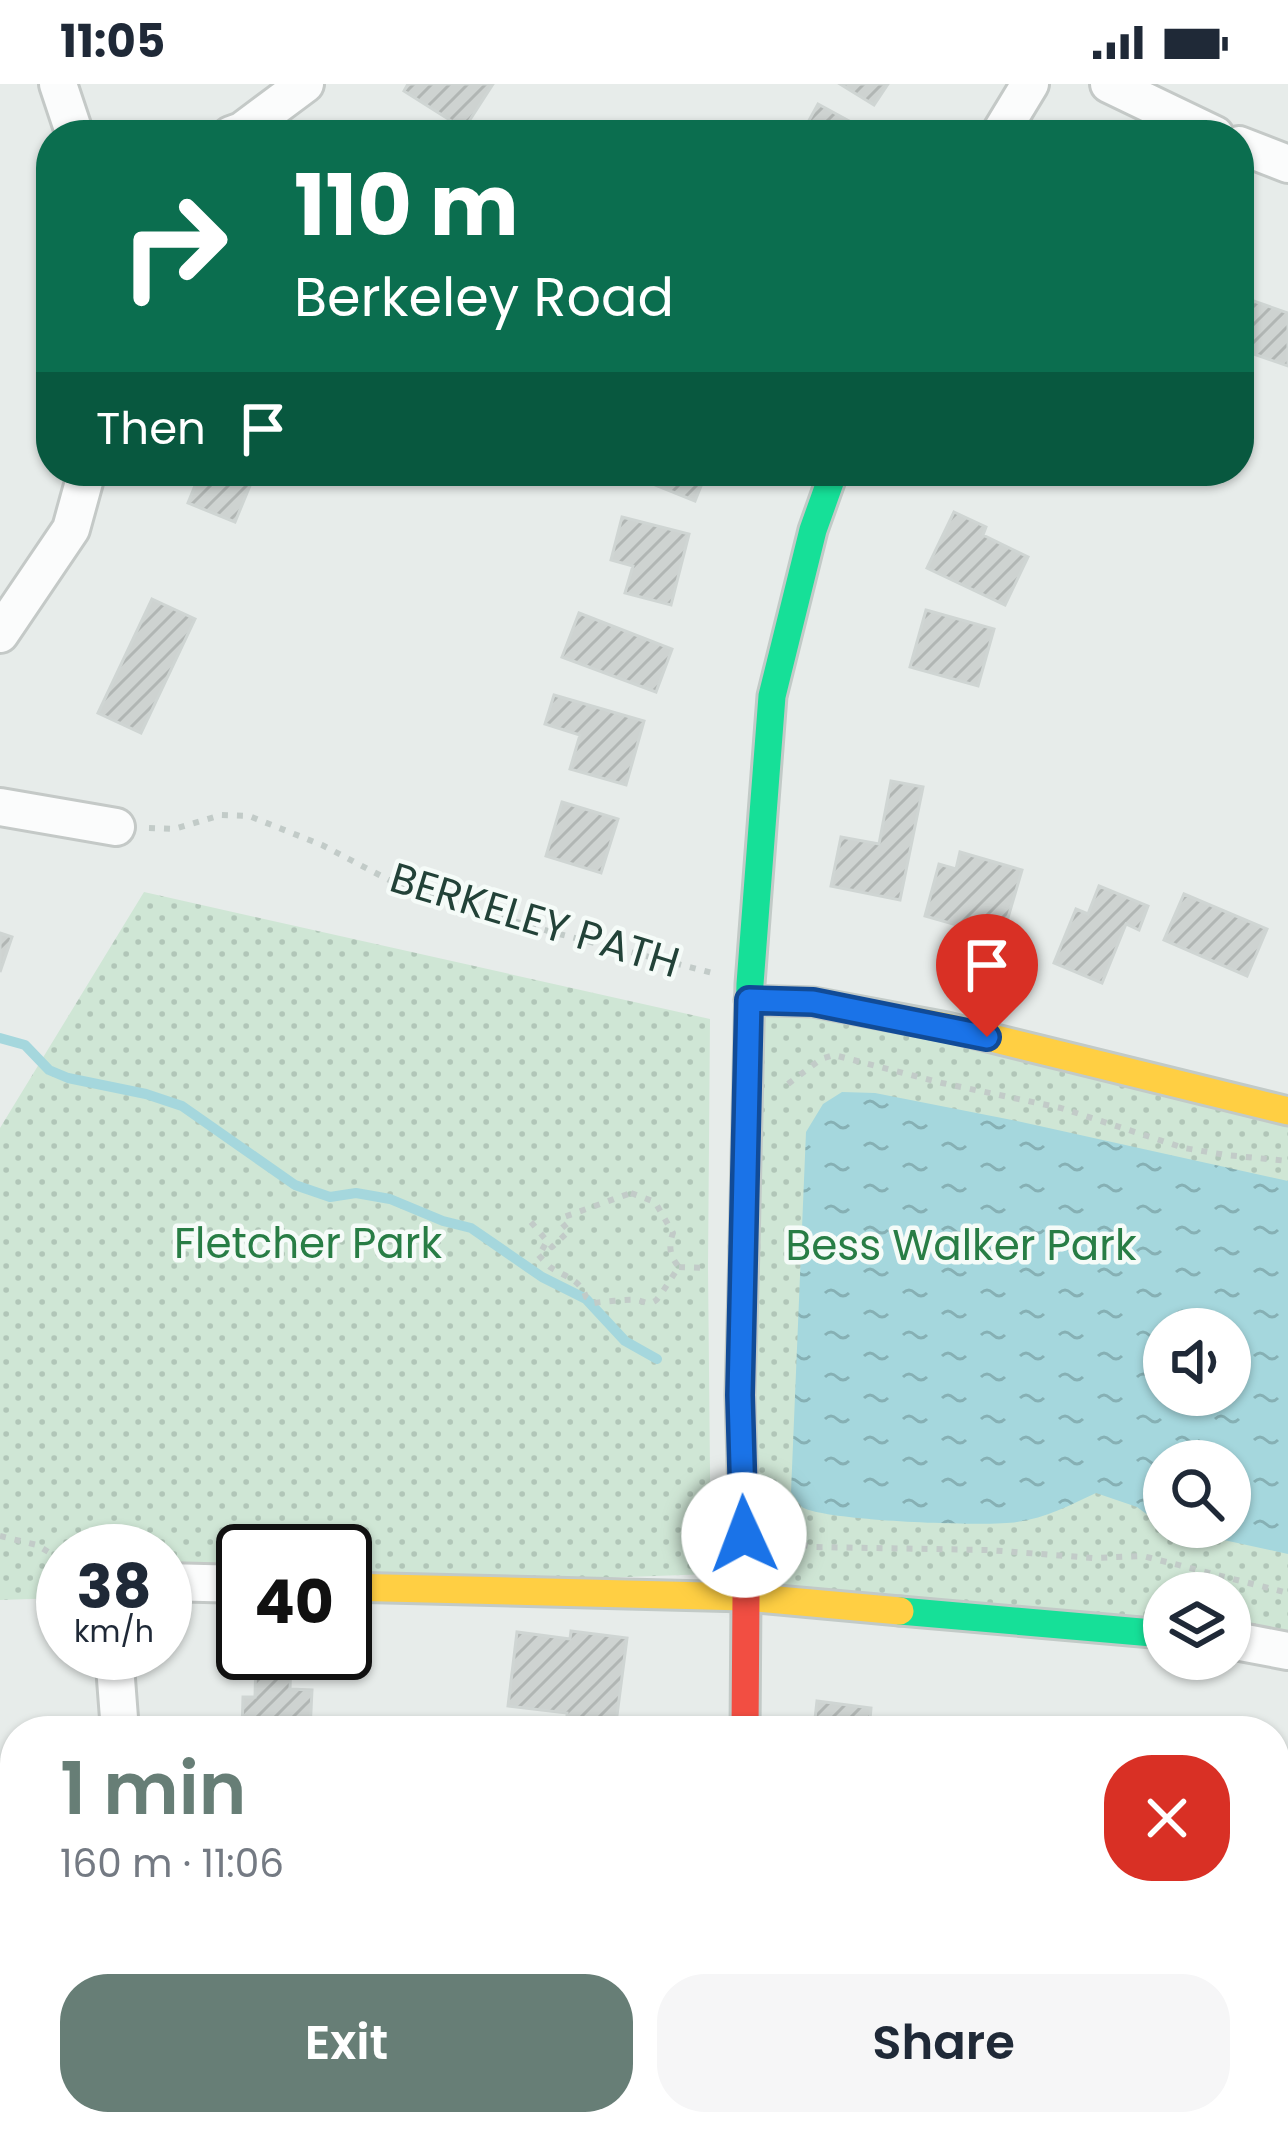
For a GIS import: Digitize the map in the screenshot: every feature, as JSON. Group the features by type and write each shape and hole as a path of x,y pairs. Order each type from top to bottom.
{"street":[{"path":"58,84 70,120"},
{"path":"257,120 305,84"},
{"path":"1008,120 1030,84"},
{"path":"1108,84 1180,120"},
{"path":"1254,151 1288,164"},
{"path":"0,634 71,529 84,486"},
{"path":"745,1716 740,1395 749,992 772,696 813,530 829,486"},
{"path":"0,807 116,827"},
{"path":"749,992 946,1027 1288,1112"},
{"path":"372,1588 746,1597 1143,1632"},
{"path":"1251,1644 1288,1651"},
{"path":"116,1680 119,1716"}],"path":[{"name":"BERKELEY PATH","path":"116,827 175,830 221,815 249,817 322,845 412,892 749,992"},
{"path":"747,1101 774,1094 821,1059 834,1055 1061,1108 1184,1148 1288,1160"},
{"path":"531,1222 552,1246 568,1231 564,1217 631,1193 655,1202 667,1220 673,1233 671,1254 679,1268"},
{"path":"547,1241 537,1254 573,1278 594,1303 651,1303 679,1268 709,1268"},
{"path":"744,1535 814,1546 1143,1556 1288,1593"},
{"path":"0,1536 36,1545"}],"green space":[{"name":"Fletcher Park","path":"144,892 710,1019 711,1574 372,1586 372,1524 216,1524 216,1592 192,1593 192,1524 36,1524 36,1599 0,1600 0,1128"},
{"name":"Bess Walker Park","path":"749,987 1288,1106 1288,1661 1251,1655 1251,1572 1143,1572 1143,1640 728,1578"}],"water":[{"path":"842,1092 875,1093 1288,1181 1288,1554 1251,1546 1251,1440 1143,1440 1143,1511 1096,1493 1058,1511 1000,1523 872,1519 802,1507 791,1492 806,1132 823,1104"}],"building":[{"path":"408,84 493,84 470,120 450,120 404,91"},
{"path":"840,84 888,84 874,105"},
{"path":"818,104 847,120 809,120"},
{"path":"1254,301 1288,313 1288,366 1254,354"},
{"path":"195,486 250,486 235,522 188,503"},
{"path":"658,486 701,486 695,501"},
{"path":"954,512 986,527 983,535 1028,557 1005,605 927,568"},
{"path":"622,517 689,534 671,605 625,593 633,566 611,560"},
{"path":"152,599 195,619 141,733 98,713"},
{"path":"926,610 994,629 978,686 910,667"},
{"path":"579,613 672,649 656,692 562,657"},
{"path":"554,695 644,721 626,785 570,769 580,735 545,724"},
{"path":"891,781 923,787 900,900 831,886 841,837 879,844"},
{"path":"562,802 618,819 601,873 546,856"},
{"path":"960,852 1022,870 1002,938 925,916 939,864 956,869"},
{"path":"1099,886 1148,906 1139,930 1126,924 1102,983 1054,963 1076,909 1088,914"},
{"path":"1184,894 1267,929 1247,976 1164,940"},
{"path":"0,933 12,937 0,972"},
{"path":"571,1631 627,1638 617,1716 567,1716 508,1706 517,1632 570,1639"},
{"path":"255,1680 290,1680 290,1689 312,1690 311,1716 242,1716 243,1697 255,1697"},
{"path":"817,1701 871,1708 870,1716 815,1716"}],"waterway":[{"path":"0,1038 25,1045 49,1070 68,1078 182,1106 295,1185 330,1197 356,1193 390,1199 471,1228 542,1277 586,1299 625,1341 657,1359"}],"traffic: fast":[{"path":"744,1247 750,984 772,696 813,530 829,486"},
{"path":"900,1611 1143,1632"}],"traffic: slow":[{"path":"749,1000 813,1002 947,1027 1288,1111"},
{"path":"372,1588 746,1597 900,1611"}],"traffic: jam":[{"path":"744,1247 740,1395 745,1716"}],"route":[{"path":"744,1535 740,1395 749,1000 813,1002 987,1037"}]}
